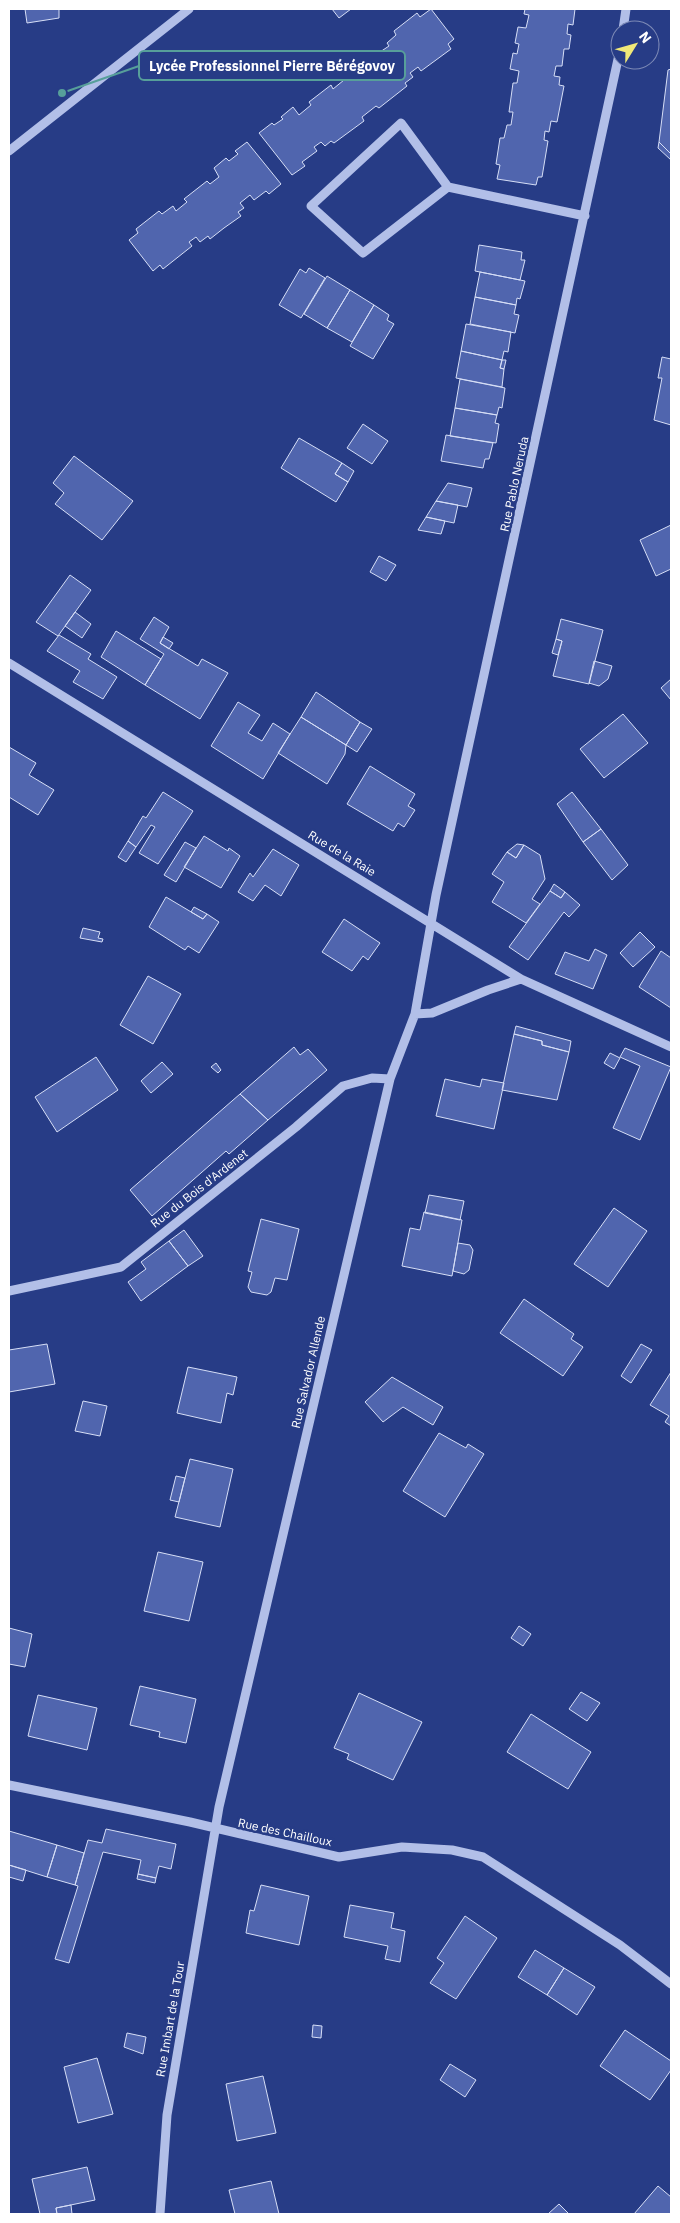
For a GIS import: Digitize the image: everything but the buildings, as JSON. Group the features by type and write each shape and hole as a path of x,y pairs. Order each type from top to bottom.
{"street":[{"path":"9,150 189,9"},
{"name":"Rue Pablo Neruda","path":"432,922 616,70"},
{"path":"448,187 363,253 311,206 401,123 448,187 585,216"},
{"name":"Rue de la Raie","path":"9,663 432,922 453,939 521,979 671,1047"},
{"name":"Rue Salvador Allende","path":"215,1829 390,1080 414,1014 432,922"},
{"path":"414,1014 432,1014 488,990 521,979"},
{"name":"Rue du Bois d'Ardenet","path":"9,1291 120,1266 296,1127 343,1086 372,1078 390,1080"},
{"name":"Rue des Chailloux","path":"9,1785 339,1856 402,1847 452,1850 483,1857 620,1945 671,1984"},
{"name":"Rue Imbart de la Tour","path":"160,2214 166,2115 215,1829"}],"place":[{"name":"Lycée Professionnel Pierre Bérégovoy","path":"62,93"}]}
